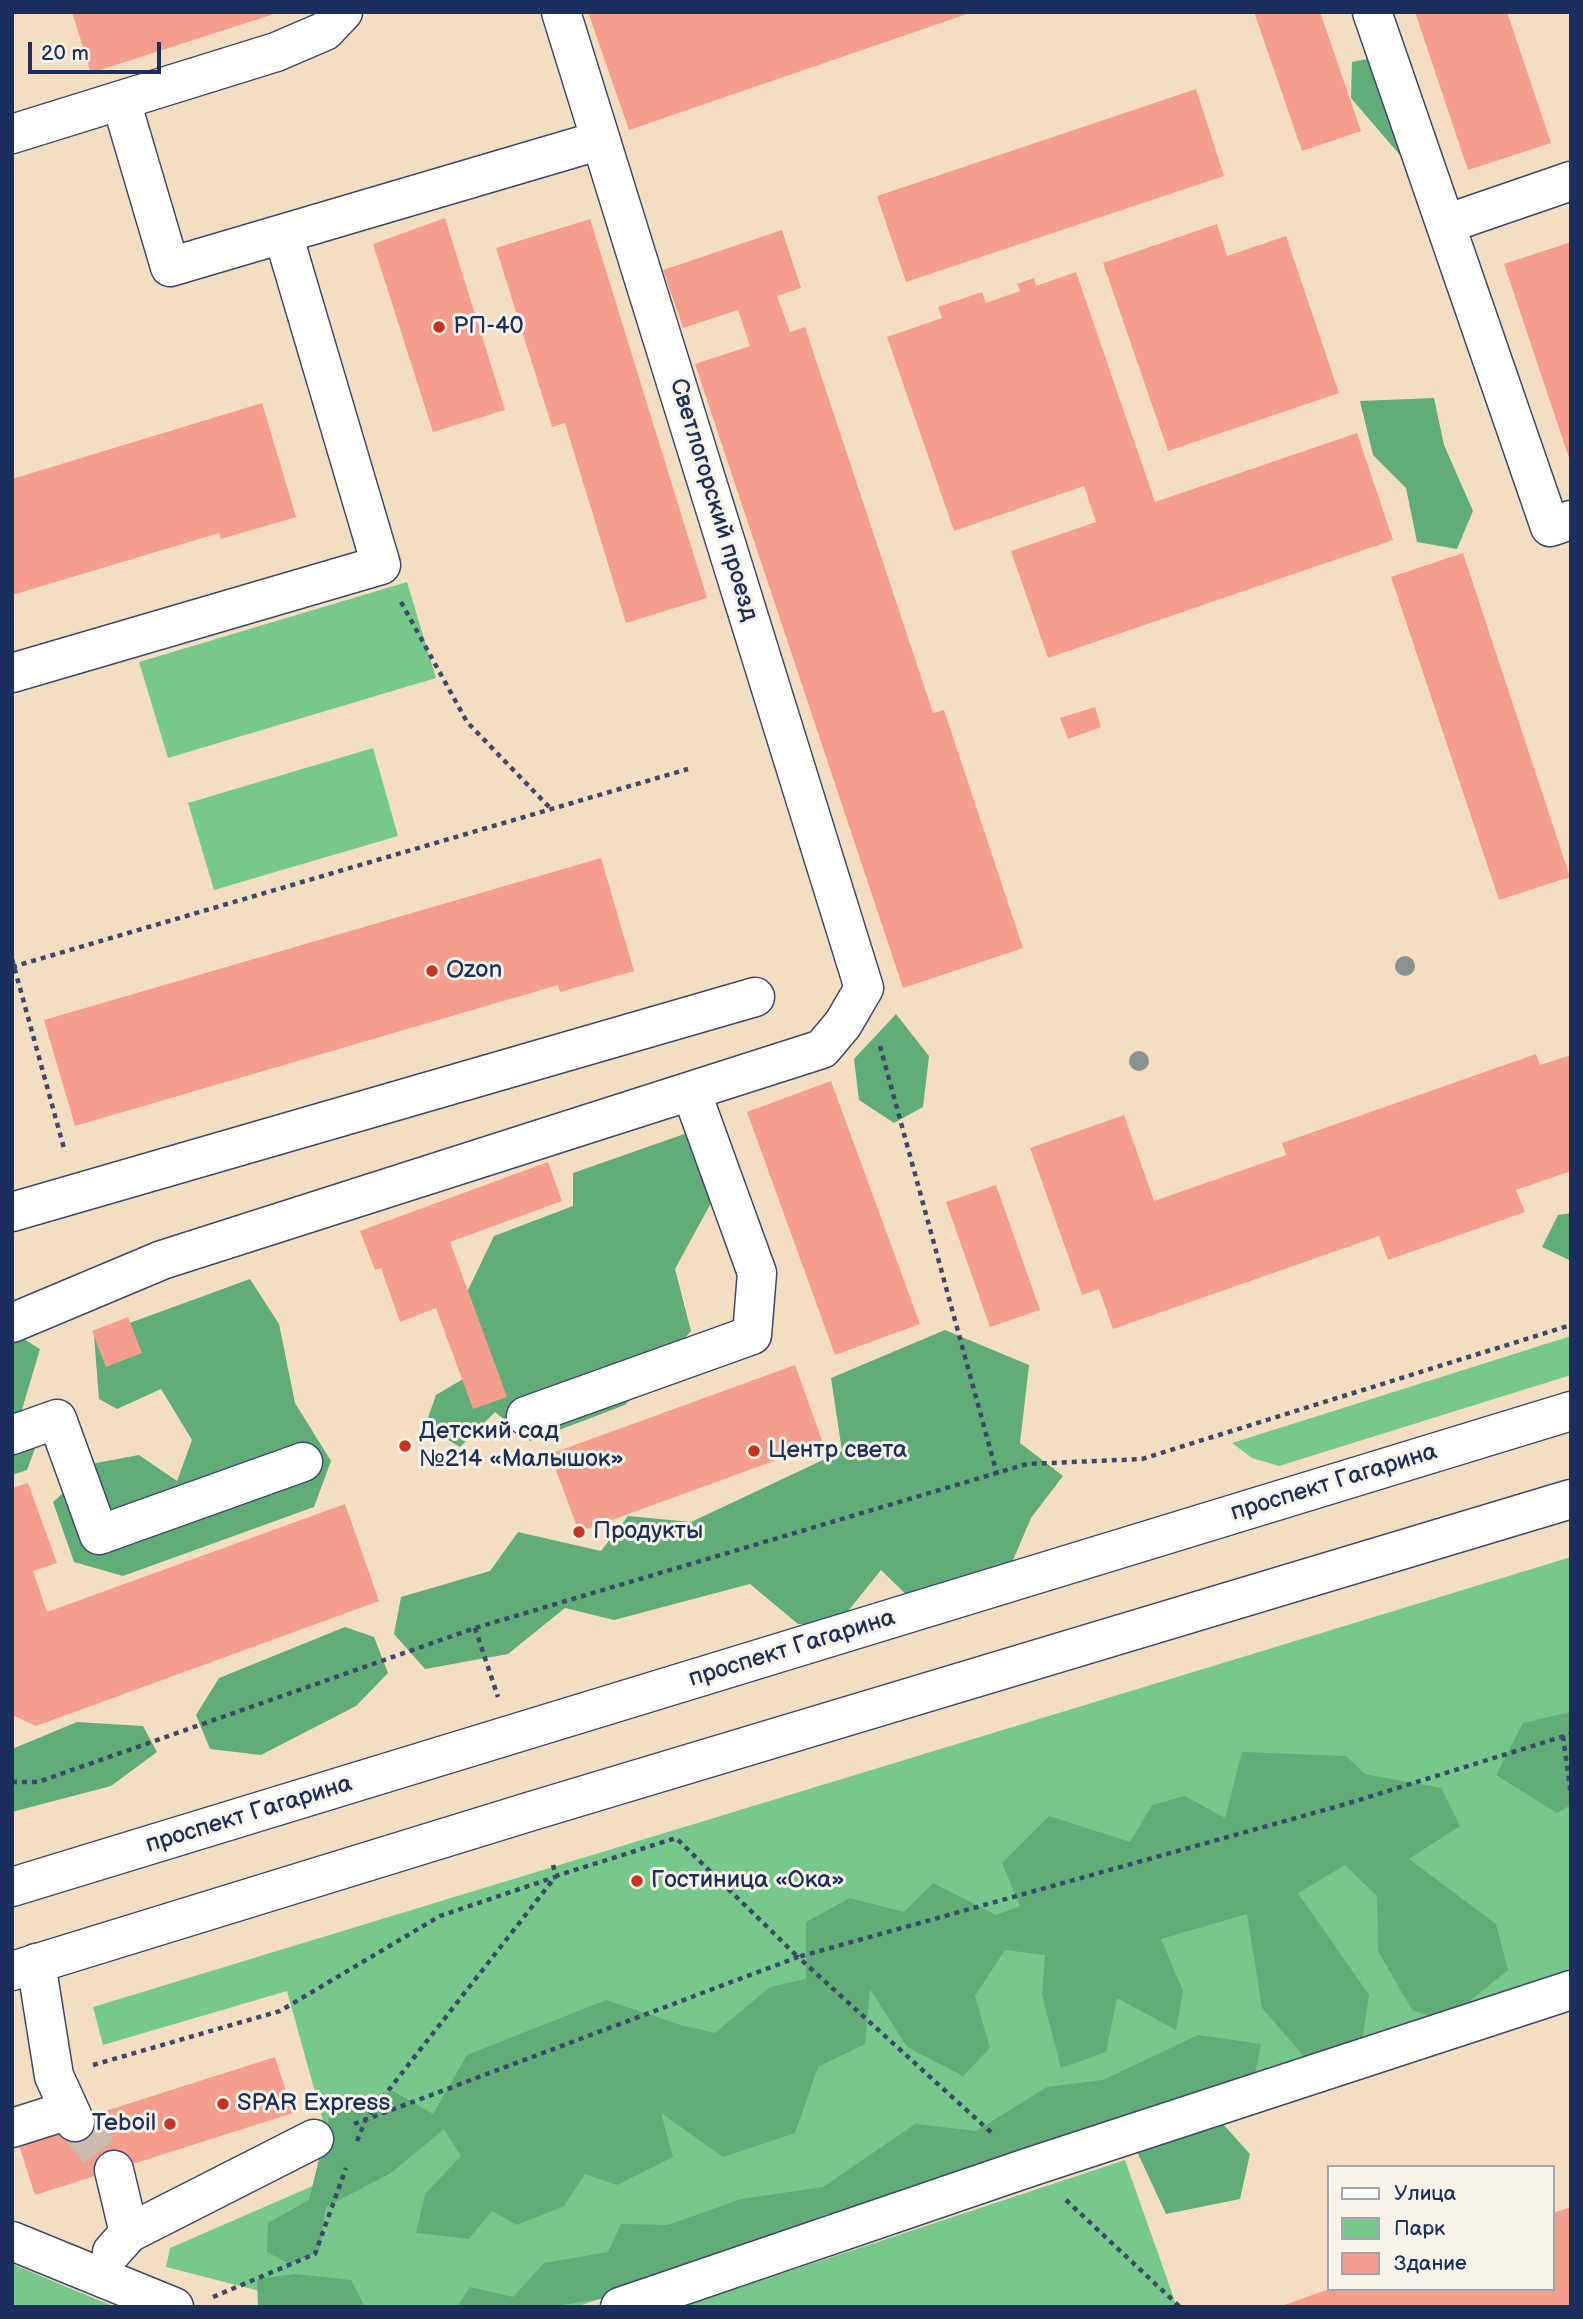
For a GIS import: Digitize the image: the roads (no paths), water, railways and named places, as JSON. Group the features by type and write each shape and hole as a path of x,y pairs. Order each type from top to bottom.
{"main road":[{"path":"12,134 276,52 325,31 343,12"},
{"name":"Светлогорский проезд","path":"561,12 864,988 843,1024 822,1049 691,1091"},
{"path":"1372,12 1550,527 1571,520"},
{"path":"121,102 170,267 601,140"},
{"path":"1446,225 1571,181"},
{"path":"12,673 381,565 283,234"},
{"path":"12,1212 755,997"},
{"path":"12,1323 162,1259 691,1091 757,1273 751,1335 526,1416"},
{"name":"проспект Гагарина","path":"12,1886 1571,1411"},
{"path":"12,1435 57,1419 99,1535 303,1462"},
{"path":"12,2128 66,2103 24,1967 547,1806 1571,1499"},
{"path":"620,2307 1030,2167 1571,1990"},
{"path":"92,2274 129,2233 314,2139"},
{"path":"114,2170 129,2233"},
{"path":"12,2241 92,2274 189,2304"}],"tunnel":[{"path":"75,2122 114,2170"}],"place":[{"name":"РП-40","path":"439,327"},
{"name":"Ozon","path":"432,971"},
{"name":"Детский сад №214 «Малышок»","path":"405,1446"},
{"name":"Центр света","path":"754,1451"},
{"name":"Продукты","path":"579,1532"},
{"name":"Гостиница «Ока»","path":"637,1881"},
{"name":"SPAR Express","path":"223,2104"},
{"name":"Teboil","path":"170,2124"}]}
